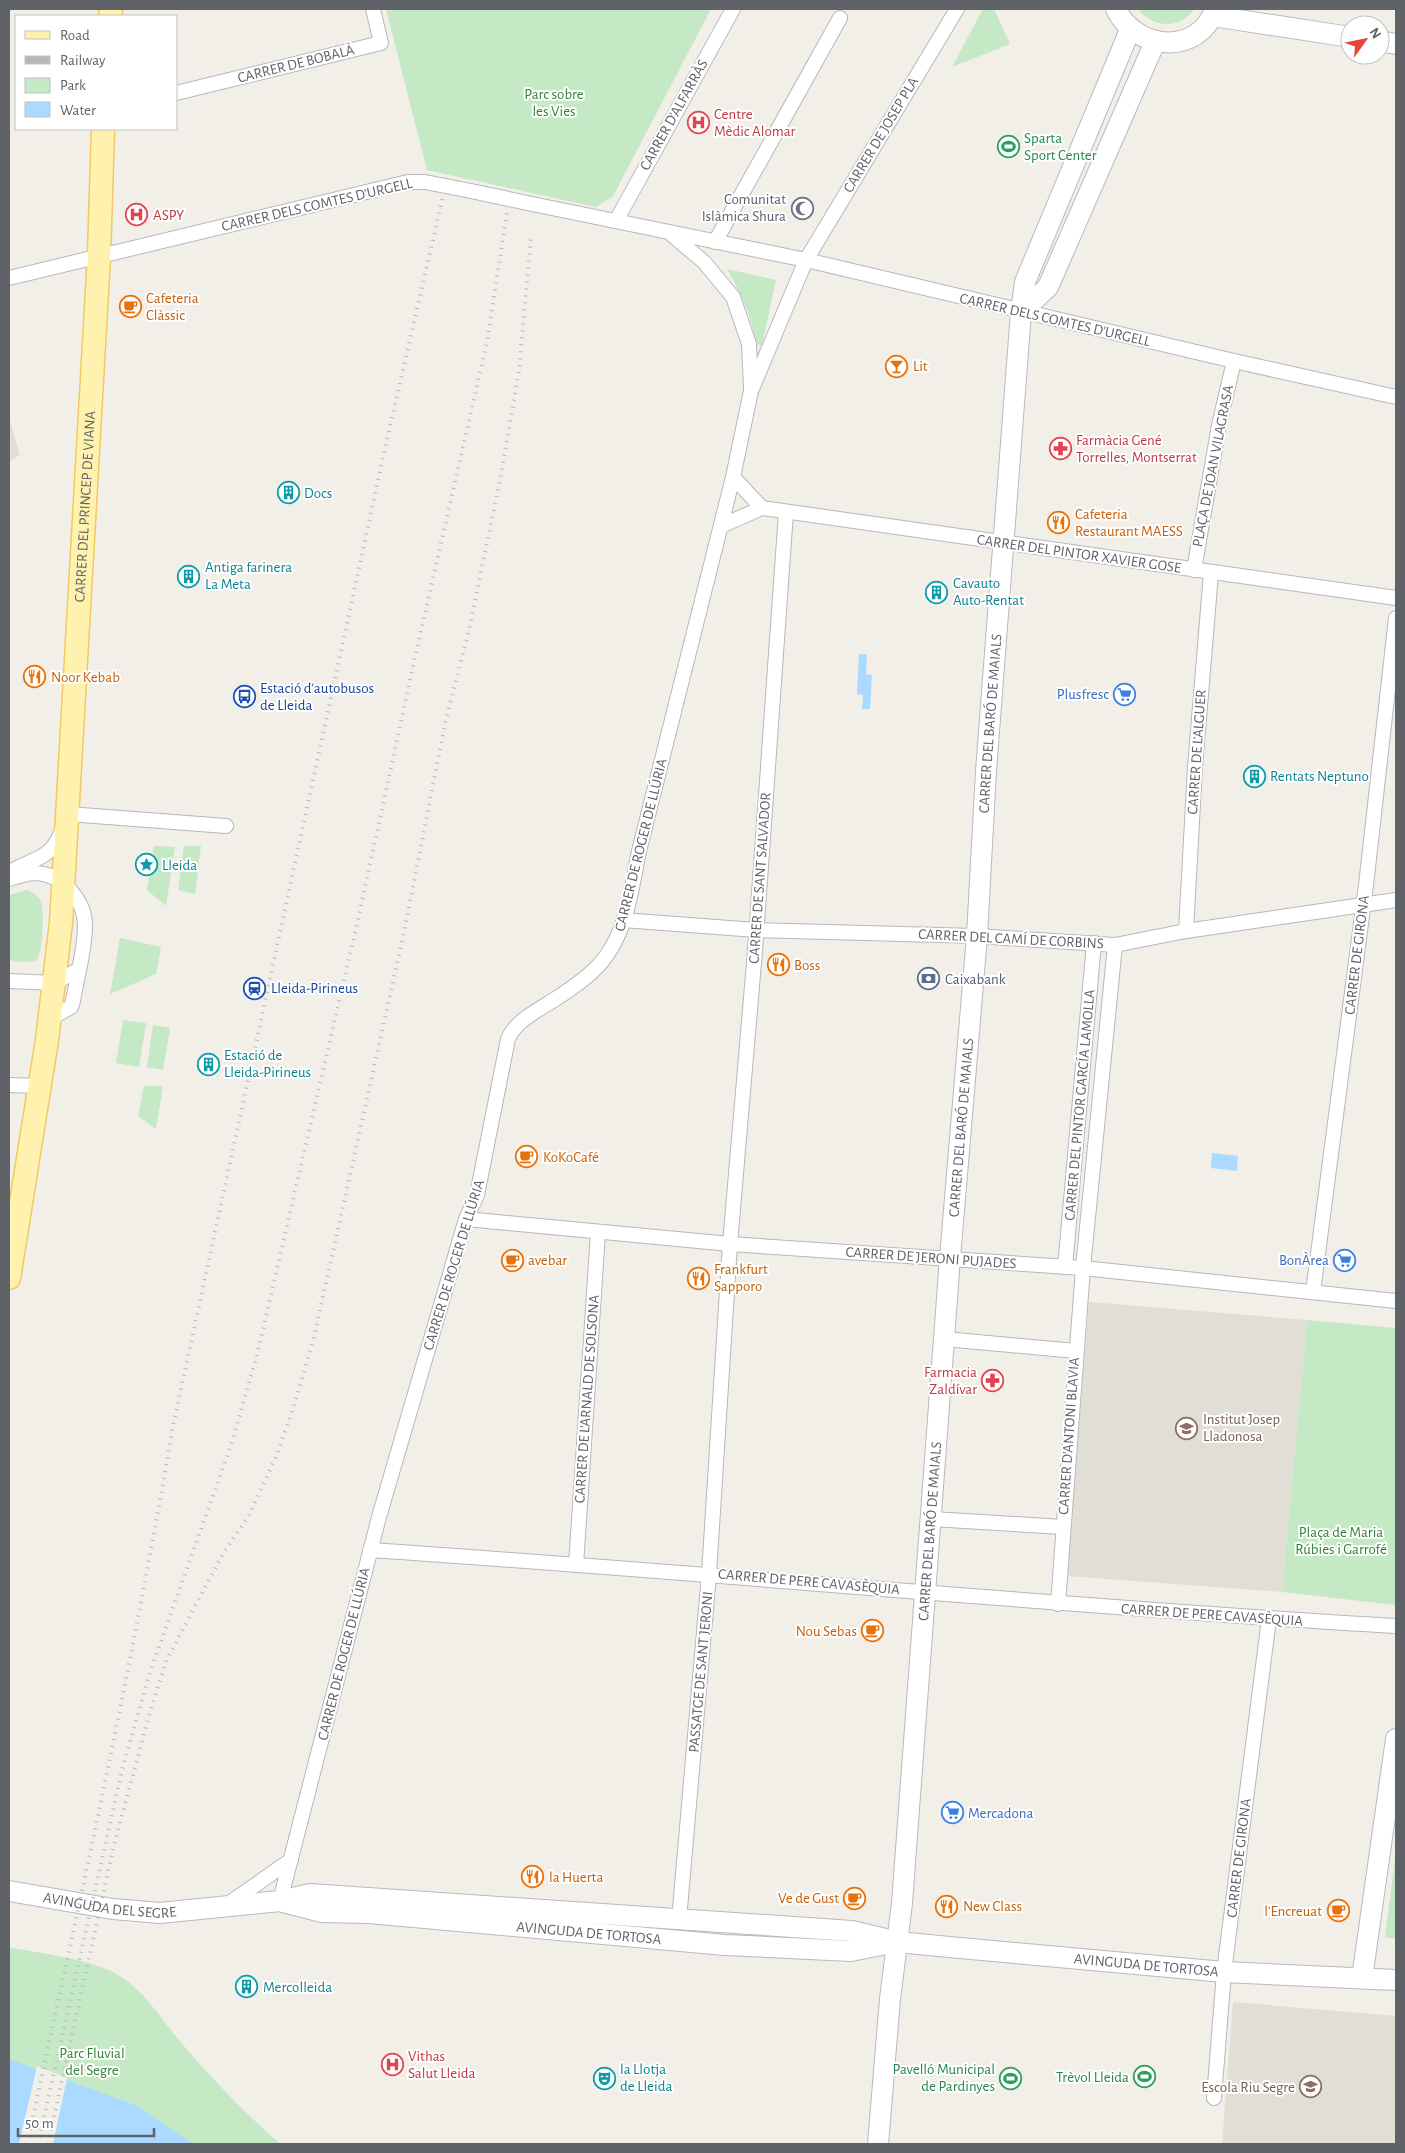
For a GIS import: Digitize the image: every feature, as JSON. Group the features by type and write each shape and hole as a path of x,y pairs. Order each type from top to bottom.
{"main road":[{"path":"1116,9 1130,30 1154,42 1172,43 1188,38 1202,29 1214,12 1340,35"},
{"name":"CARRER DEL BARÓ DE MAIALS","path":"878,2144 890,1999 898,1942 932,1519 950,1258 977,936 986,771 1020,312 1025,282 1130,30"},
{"path":"1020,312 1048,287 1154,42"},
{"name":"CARRER DEL PRINCEP DE VIANA","path":"9,1278 51,1018 64,883 99,256 103,130"},
{"path":"1362,1978 1396,1739"},
{"name":"AVINGUDA DEL SEGRE","path":"9,1891 113,1909 151,1912 218,1908"},
{"name":"AVINGUDA DE TORTOSA","path":"218,1908 280,1901 310,1894 852,1930 898,1942 1224,1972 1396,1980"},
{"name":"AVINGUDA DE TORTOSA","path":"280,1901 322,1912 369,1913 725,1945 851,1951 898,1942"}],"street":[{"name":"CARRER DE BOBALÀ","path":"178,93 381,43 373,9"},
{"name":"CARRER D'ALFARRÀS","path":"616,221 733,9"},
{"name":"CARRER DE JOSEP PLA","path":"806,260 956,9"},
{"path":"715,242 840,18"},
{"name":"CARRER DELS COMTES D'URGELL","path":"9,278 408,182 425,182 806,260 1020,312 1396,397"},
{"name":"CARRER DE ROGER DE LLÚRIA","path":"669,233 704,262 733,297 749,344 751,391"},
{"name":"CARRER DE ROGER DE LLÚRIA","path":"280,1901 370,1550 466,1219 477,1195 508,1039 510,1033 521,1022 593,971 618,938 733,477 751,391 806,260"},
{"name":"PLAÇA DE JOAN VILAGRASA","path":"1194,570 1219,425 1234,361"},
{"path":"721,526 762,508 733,477"},
{"name":"CARRER DEL PINTOR XAVIER GOSE","path":"762,508 1396,598"},
{"name":"CARRER DE SANT SALVADOR","path":"730,1244 756,930 786,512"},
{"name":"CARRER DE L'ALGUER","path":"1186,931 1195,767 1211,573"},
{"name":"CARRER DE GIRONA","path":"1313,1292 1364,905 1396,618"},
{"path":"9,872 34,861 50,850 61,836 68,814 226,826"},
{"path":"9,879 35,873 64,883 78,900 85,924 72,1005 51,1018"},
{"name":"CARRER DEL CAMÍ DE CORBINS","path":"623,920 756,930 977,936 1115,945 1186,931 1396,900"},
{"name":"CARRER DEL PINTOR GARCÍA LAMOLLA","path":"1065,1267 1094,943"},
{"name":"CARRER DEL PINTOR GARCÍA LAMOLLA","path":"1083,1268 1115,945"},
{"path":"9,981 55,983 79,969"},
{"path":"9,1084 40,1086"},
{"name":"CARRER DE JERONI PUJADES","path":"466,1219 730,1244 1083,1268 1396,1301"},
{"name":"CARRER DE L'ARNALD DE SOLSONA","path":"576,1565 598,1233"},
{"name":"PASSATGE DE SANT JERONI","path":"679,1920 709,1574 730,1244"},
{"name":"CARRER D'ANTONI BLAVIA","path":"1058,1604 1083,1268"},
{"path":"945,1339 1076,1351"},
{"path":"932,1519 1063,1527"},
{"name":"CARRER DE PERE CAVASÈQUIA","path":"370,1550 709,1574 1058,1604 1396,1626"},
{"name":"CARRER DE GIRONA","path":"1214,2098 1224,1972 1269,1619"},
{"path":"218,1908 268,1878 291,1860"}],"shaded area":[{"path":"9,417 20,455 9,462"},
{"name":"Institut Josep Lladonosa","path":"1089,1302 1307,1320 1282,1592 1067,1576"},
{"name":"Escola Riu Segre","path":"1233,2002 1396,2016 1396,2144 1222,2144"}],"green space":[{"name":"Parc sobre les Vies","path":"386,9 711,9 613,196 596,207 427,170"},
{"path":"983,9 994,9 1010,44 952,67"},
{"path":"1138,9 1194,9 1181,21 1166,24 1151,20"},
{"path":"727,269 776,280 762,345 756,344 752,324 745,305"},
{"path":"154,846 175,847 166,906 147,890"},
{"path":"184,846 201,846 195,894 178,890"},
{"path":"27,890 37,896 42,906 42,944 36,960 23,962 9,960 9,895"},
{"path":"120,938 161,947 156,974 110,994"},
{"path":"123,1020 146,1023 139,1067 116,1063"},
{"path":"153,1025 170,1028 163,1070 147,1067"},
{"path":"144,1086 163,1086 156,1129 138,1116"},
{"name":"Plaça de Maria Rúbies i Garrofé","path":"1307,1320 1396,1328 1396,1605 1282,1592"},
{"path":"1396,1852 1396,1939 1385,1937"},
{"name":"Parc Fluvial del Segre","path":"9,1947 90,1963 103,1967 124,1979 152,2005 184,2046 218,2084 254,2121 280,2144 9,2144"}],"water":[{"path":"859,654 867,654 866,674 872,675 870,709 862,709 863,695 857,694"},
{"path":"1212,1153 1238,1156 1237,1171 1211,1168"},
{"path":"9,2059 135,2105 193,2144 9,2144"}],"pier":[{"path":"37,2066 67,2078 53,2144 19,2144"}],"railway":[{"path":"27,2144 122,1696 173,1426 385,448 443,196"},
{"path":"38,2144 122,1770 150,1672 231,1445 257,1355 357,924 415,657 487,342 507,212"},
{"path":"48,2144 113,1849 150,1712 167,1659 221,1557 249,1515 277,1455 314,1337 404,932 446,719 469,630 500,480 519,371 531,236"}],"place":[{"name":"Centre Mèdic Alomar","path":"698,123"},
{"name":"Sparta Sport Center","path":"1008,147"},
{"name":"Comunitat Islàmica Shura","path":"802,208"},
{"name":"ASPY","path":"137,215"},
{"name":"Cafeteria Clàssic","path":"130,307"},
{"name":"Lit","path":"897,366"},
{"name":"Farmàcia Gené Torrelles, Montserrat","path":"1060,449"},
{"name":"Docs","path":"288,493"},
{"name":"Cafeteria Restaurant MAESS","path":"1059,523"},
{"name":"Antiga farinera La Meta","path":"189,576"},
{"name":"Cavauto Auto-Rentat","path":"937,592"},
{"name":"Noor Kebab","path":"35,677"},
{"name":"Plusfresc","path":"1125,694"},
{"name":"Estació d'autobusos de Lleida","path":"244,697"},
{"name":"Rentats Neptuno","path":"1254,776"},
{"name":"Lleida","path":"146,865"},
{"name":"Boss","path":"778,965"},
{"name":"Caixabank","path":"929,979"},
{"name":"Lleida-Pirineus","path":"255,988"},
{"name":"Estació de Lleida-Pirineus","path":"208,1064"},
{"name":"KoKoCafé","path":"527,1157"},
{"name":"avebar","path":"512,1260"},
{"name":"BonÀrea","path":"1345,1260"},
{"name":"Frankfurt Sapporo","path":"698,1278"},
{"name":"Farmacia Zaldívar","path":"993,1381"},
{"name":"Institut Josep Lladonosa","path":"1187,1428"},
{"name":"Nou Sebas","path":"873,1631"},
{"name":"Mercadona","path":"952,1813"},
{"name":"la Huerta","path":"533,1877"},
{"name":"Ve de Gust","path":"855,1898"},
{"name":"New Class","path":"947,1906"},
{"name":"l'Encreuat","path":"1338,1911"},
{"name":"Mercolleida","path":"247,1987"},
{"name":"Vithas Salut Lleida","path":"392,2065"},
{"name":"Trèvol Lleida","path":"1145,2077"},
{"name":"la Llotja de Lleida","path":"604,2078"},
{"name":"Pavelló Municipal de Pardinyes","path":"1011,2078"},
{"name":"Escola Riu Segre","path":"1311,2087"}]}
